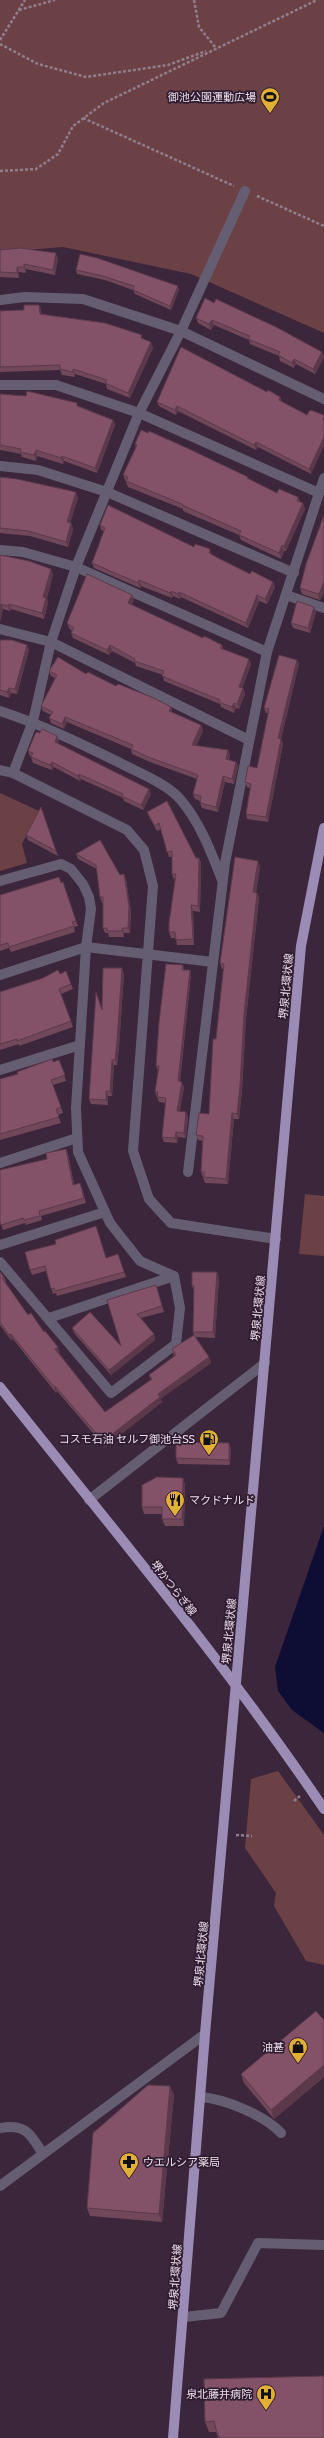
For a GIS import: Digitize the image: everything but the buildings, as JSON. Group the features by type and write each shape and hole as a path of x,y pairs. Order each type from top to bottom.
{"main road":[{"name":"堺泉北環状線","path":"173,2438 206,2034 301,946 324,828"},
{"name":"堺かつらぎ線","path":"0,1387 236,1686 285,1751 324,1809"}],"street":[{"path":"13,773 33,721 51,642 76,567 139,413 181,331 245,191"},
{"path":"0,300 24,297 83,299 181,331 324,399"},
{"path":"0,385 56,385 139,413 319,493"},
{"path":"0,466 38,470 107,492 294,573"},
{"path":"188,1172 222,882 249,740 267,652 324,478"},
{"path":"0,550 23,552 76,567 267,652"},
{"path":"286,595 324,608"},
{"path":"0,629 51,642 249,740"},
{"path":"0,710 33,721 149,778 179,798 204,834 222,882"},
{"path":"0,770 13,773 127,830 144,850 153,886 133,1151 149,1199 171,1223 276,1238"},
{"path":"0,881 61,864 71,869 83,884 89,897 91,909 86,947 76,1108 78,1152 110,1223 140,1261 174,1276"},
{"path":"0,975 86,947 148,956 213,962"},
{"path":"0,1070 80,1045"},
{"path":"0,1163 77,1138"},
{"path":"0,1245 105,1212"},
{"path":"0,1262 49,1318 110,1393 176,1344 180,1308 174,1276"},
{"path":"49,1318 174,1276"},
{"path":"89,1500 265,1363"},
{"path":"0,2186 206,2034"},
{"path":"201,2097 218,2098 273,2125 281,2133"},
{"path":"0,2128 11,2126 29,2132 43,2154"},
{"path":"184,2317 220,2313 258,2243 324,2245"}],"path":[{"path":"0,40 25,0"},
{"path":"19,10 55,0"},
{"path":"194,0 199,27 216,48"},
{"path":"0,171 36,169 58,154 73,126 104,103 317,0"},
{"path":"0,44 38,64 86,76 168,65 216,48"},
{"path":"83,118 324,226"},
{"path":"294,1801 300,1796"}],"shaded area":[{"path":"0,0 324,0 324,333 191,274 63,247 0,252"},
{"path":"0,793 39,811 22,844 27,863 0,871"},
{"path":"305,1194 324,1196 324,1256 299,1254"},
{"path":"324,1526 324,1733 292,1710 278,1691 275,1667"},
{"path":"278,1771 324,1835 324,1965 306,1961 274,1906 276,1893 245,1848 251,1779"}],"place":[{"name":"御池公園運動広場","path":"270,114"},
{"name":"コスモ石油 セルフ御池台SS","path":"209,1456"},
{"name":"マクドナルド","path":"175,1517"},
{"name":"油甚","path":"298,2064"},
{"name":"ウエルシア薬局","path":"129,2179"},
{"name":"泉北藤井病院","path":"266,2411"}]}
